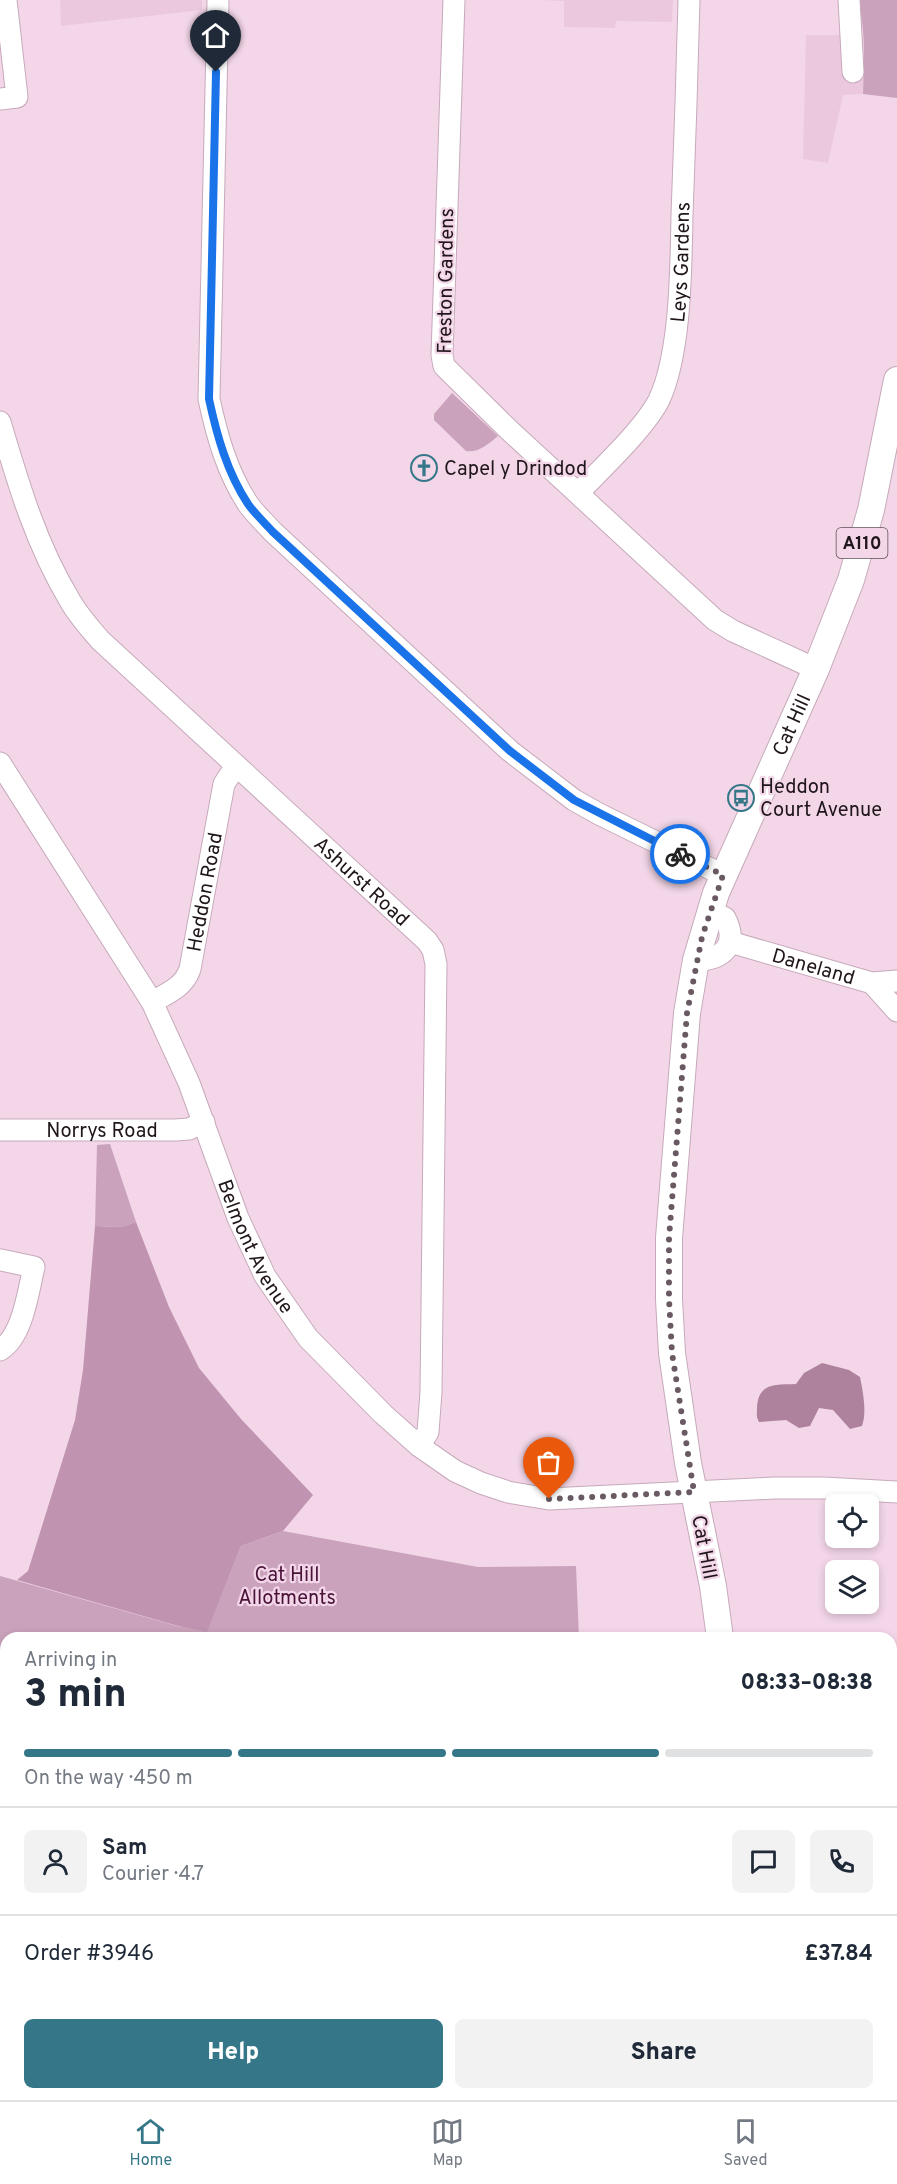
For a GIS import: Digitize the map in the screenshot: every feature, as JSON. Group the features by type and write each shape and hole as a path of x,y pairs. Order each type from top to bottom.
{"main road":[{"name":"Cat Hill","path":"719,1632 672,1353 669,1299 669,1238 687,1013 696,960 723,875 816,669 851,580 871,510 894,413 897,380"}],"street":[{"path":"0,99 17,97 6,0"},
{"path":"218,0 209,399 217,437 231,473 249,504 273,532 510,751 574,800 723,875"},
{"name":"Freston Gardens","path":"454,0 442,355 444,366 494,416 716,620 733,632 816,669"},
{"name":"Leys Gardens","path":"579,493 644,422 658,402 668,372 672,353 681,254 689,0"},
{"path":"849,0 853,72"},
{"name":"Ashurst Road","path":"0,422 37,537 69,601 100,640 426,941 433,950 436,964 431,1392 428,1432 419,1446"},
{"name":"Belmont Avenue","path":"0,764 152,1002 189,1083 238,1218 266,1276 308,1338 383,1414 419,1446 455,1471 481,1483 526,1496 549,1499 824,1488 897,1492"},
{"name":"Heddon Road","path":"152,1002 181,984 190,969 224,784 235,767"},
{"path":"696,960 709,960 717,957 724,952 730,942 731,933 725,918 710,911"},
{"name":"Daneland","path":"730,942 872,983 897,981"},
{"path":"872,983 897,1011"},
{"name":"Norrys Road","path":"0,1131 175,1130 189,1129 204,1122"},
{"path":"0,1350 6,1346 18,1328 34,1267 1,1260"}],"shaded area":[{"path":"60,0 202,0 202,10 61,26"},
{"path":"540,0 673,0 672,22 616,21 615,28 564,27 564,1"},
{"path":"806,35 862,35 863,94 843,95 828,163 803,159"},
{"path":"136,1222 169,1307 199,1368 241,1419 313,1495 283,1531 241,1546 207,1632 178,1626 17,1580 28,1571 75,1420 83,1370 95,1226 121,1227"},
{"path":"822,1363 849,1370 860,1377 864,1408 862,1426 850,1429 833,1410 819,1408 810,1426 799,1428 786,1420 759,1422 758,1400 765,1389 775,1385 796,1384 804,1373"}],"green space":[{"path":"858,0 897,0 897,98 863,94 863,35"},
{"path":"452,393 498,436 479,449 466,451 434,420 434,414"},
{"path":"110,1144 136,1222 121,1227 95,1226 97,1145"},
{"name":"Cat Hill Allotments","path":"283,1531 478,1567 576,1566 579,1632 0,1632 0,1576 177,1626 207,1631 241,1546"}],"way so far":[{"path":"549,1499 694,1492 672,1353 669,1238 687,1013 696,960 723,875 680,854"}],"place":[{"name":"Capel y Drindod","path":"424,468"},
{"name":"Heddon Court Avenue","path":"741,798"}],"route":[{"path":"216,72 209,399 217,437 231,473 249,504 273,532 510,751 574,800 680,854"}]}
